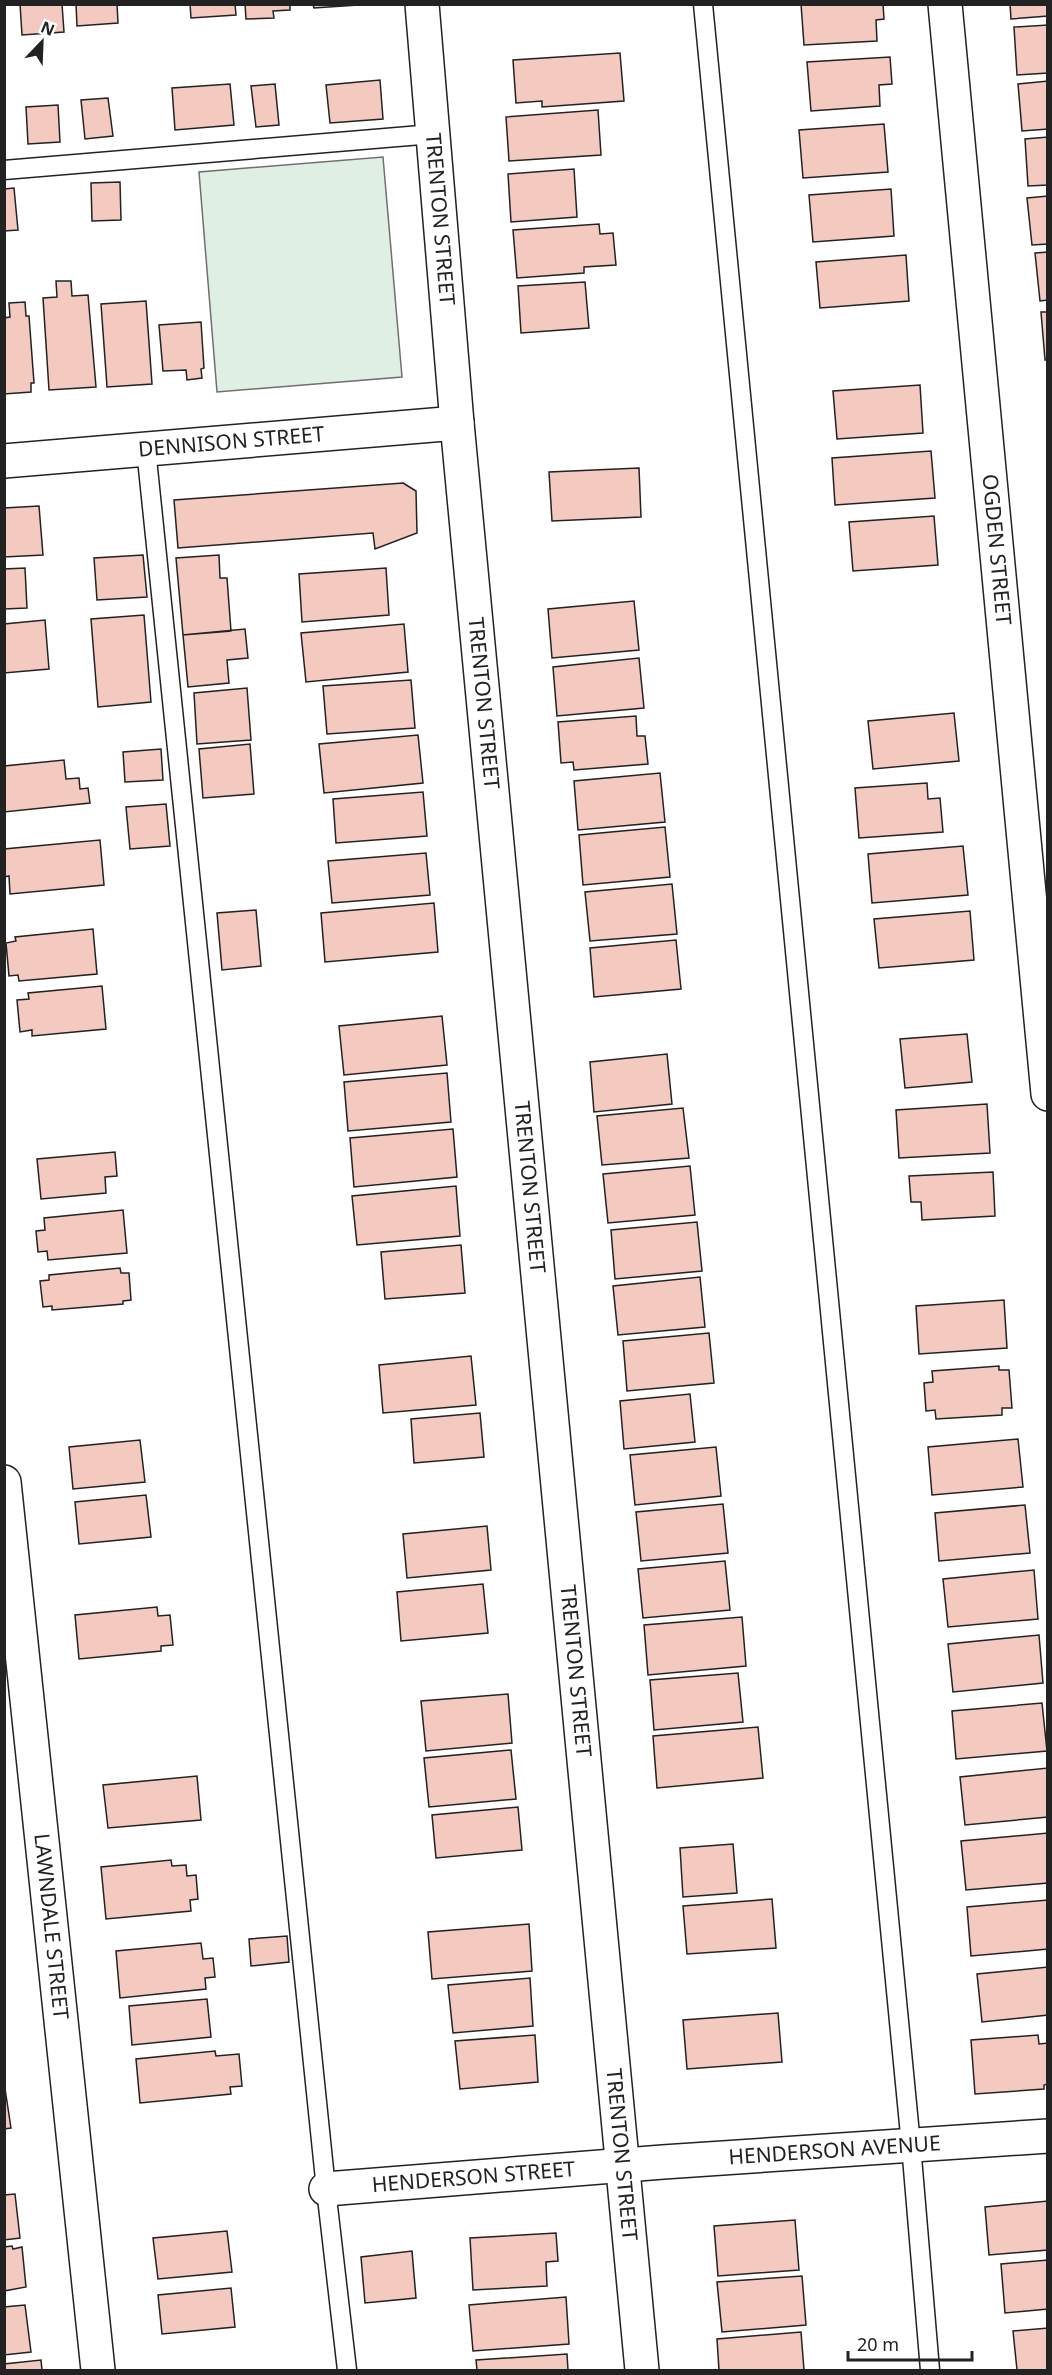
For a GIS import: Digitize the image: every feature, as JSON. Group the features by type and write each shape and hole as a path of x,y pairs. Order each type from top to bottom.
{"street":[{"name":"TRENTON STREET","path":"422,4 457,423 642,2370"},
{"name":"OGDEN STREET","path":"945,4 1047,1094"},
{"name":"DENNISON STREET","path":"4,461 457,423"},
{"name":"LAWNDALE STREET","path":"4,1482 98,2370"},
{"name":"HENDERSON AVENUE","path":"623,2166 1047,2136"},
{"name":"HENDERSON STREET","path":"326,2189 623,2166"}],"lane":[{"path":"703,4 911,2145 930,2370"},
{"path":"4,170 433,134"},
{"path":"146,449 326,2189 347,2370"}],"green space":[{"path":"383,157 402,377 217,392 199,172"}],"building":[{"path":"20,4 62,4 64,32 22,35"},
{"path":"76,4 117,4 118,23 77,26"},
{"path":"190,4 235,4 236,15 191,18"},
{"path":"245,4 290,4 290,10 273,11 274,18 246,19"},
{"path":"313,4 358,4 358,5 314,8"},
{"path":"801,4 883,4 884,19 876,20 877,41 804,45"},
{"path":"1010,4 1048,4 1048,16 1011,19"},
{"path":"1048,25 1048,73 1017,75 1014,27"},
{"path":"620,53 624,101 542,107 542,101 516,103 513,60"},
{"path":"890,57 892,84 879,85 880,106 811,111 807,62"},
{"path":"380,80 383,119 330,123 326,85"},
{"path":"1048,81 1048,129 1022,131 1018,84"},
{"path":"230,84 234,125 175,130 172,88"},
{"path":"275,84 279,125 256,127 251,86"},
{"path":"108,98 113,136 85,139 81,100"},
{"path":"58,105 60,142 28,144 26,107"},
{"path":"598,110 601,155 509,161 506,117"},
{"path":"884,124 888,172 803,178 799,130"},
{"path":"1048,137 1048,185 1028,186 1025,139"},
{"path":"574,169 577,217 511,222 508,174"},
{"path":"120,182 121,220 92,221 91,183"},
{"path":"14,188 18,230 4,231 4,189"},
{"path":"891,189 894,236 813,242 809,195"},
{"path":"1048,196 1048,244 1032,245 1027,198"},
{"path":"599,224 600,234 613,233 616,265 584,267 584,273 517,278 513,230"},
{"path":"1048,252 1048,300 1040,301 1035,253"},
{"path":"906,255 909,301 820,308 816,262"},
{"path":"56,281 71,281 72,296 88,295 96,387 49,390 43,298 57,297"},
{"path":"585,282 589,328 521,333 518,286"},
{"path":"146,301 152,384 107,387 101,304"},
{"path":"25,302 26,316 29,316 34,383 31,383 31,392 4,394 4,318 10,317 9,303"},
{"path":"1041,312 1048,312 1048,360 1045,360"},
{"path":"201,322 204,368 201,369 202,378 187,380 186,370 163,371 159,325"},
{"path":"920,385 923,433 837,439 833,391"},
{"path":"931,451 935,498 835,505 832,458"},
{"path":"639,468 641,517 552,521 549,472"},
{"path":"403,483 416,491 417,533 375,549 373,533 178,548 174,500"},
{"path":"39,506 43,555 4,557 4,508"},
{"path":"934,516 938,565 853,571 849,522"},
{"path":"143,555 147,597 97,600 94,558"},
{"path":"219,555 220,578 227,578 231,631 183,635 176,558"},
{"path":"25,568 27,608 4,609 4,569"},
{"path":"386,568 389,615 302,622 299,574"},
{"path":"634,601 639,650 552,658 548,609"},
{"path":"144,615 151,702 98,707 91,619"},
{"path":"45,620 49,669 4,673 4,624"},
{"path":"404,624 408,672 306,682 301,633"},
{"path":"245,629 248,658 227,660 229,683 188,687 183,635"},
{"path":"639,658 644,708 557,716 553,667"},
{"path":"411,680 415,728 327,734 323,686"},
{"path":"247,688 251,740 197,744 194,693"},
{"path":"954,713 959,761 873,769 868,721"},
{"path":"636,716 637,736 645,736 648,764 574,770 573,762 561,763 558,722"},
{"path":"418,735 423,783 324,793 319,744"},
{"path":"250,744 254,794 203,798 199,749"},
{"path":"161,749 163,780 125,782 123,752"},
{"path":"64,760 66,779 79,778 80,789 88,788 90,803 4,812 4,766"},
{"path":"660,773 665,822 578,830 574,781"},
{"path":"927,783 928,799 940,798 943,832 859,838 855,788"},
{"path":"423,792 427,836 336,843 333,799"},
{"path":"166,804 170,846 130,849 126,807"},
{"path":"665,827 670,877 583,885 579,835"},
{"path":"100,840 104,885 10,894 9,876 4,877 4,849"},
{"path":"963,846 968,895 872,903 868,854"},
{"path":"426,853 430,895 332,903 328,861"},
{"path":"672,884 677,934 590,941 585,892"},
{"path":"434,903 438,952 325,962 321,913"},
{"path":"256,910 261,966 222,970 217,913"},
{"path":"970,911 974,960 879,968 874,919"},
{"path":"93,929 97,974 19,981 18,975 9,976 6,943 16,941 15,937"},
{"path":"676,940 681,989 594,997 590,948"},
{"path":"102,986 106,1029 32,1036 32,1030 20,1032 17,1000 29,999 28,993"},
{"path":"442,1016 447,1065 344,1075 339,1026"},
{"path":"967,1034 972,1082 905,1088 900,1039"},
{"path":"667,1054 672,1104 594,1112 590,1062"},
{"path":"447,1073 451,1122 348,1131 344,1082"},
{"path":"987,1104 990,1153 899,1158 896,1110"},
{"path":"683,1108 689,1158 602,1165 597,1116"},
{"path":"453,1129 457,1177 354,1187 350,1138"},
{"path":"115,1152 117,1176 105,1177 106,1193 41,1199 37,1159"},
{"path":"690,1166 695,1215 608,1223 603,1174"},
{"path":"993,1172 995,1216 922,1220 921,1202 911,1202 909,1176"},
{"path":"456,1186 460,1236 357,1245 352,1196"},
{"path":"123,1210 127,1253 48,1260 47,1251 38,1252 36,1231 45,1230 44,1218"},
{"path":"697,1222 702,1271 615,1279 611,1230"},
{"path":"461,1245 465,1293 385,1299 381,1252"},
{"path":"120,1268 121,1273 129,1273 131,1300 123,1301 123,1304 52,1310 52,1306 43,1307 40,1281 49,1280 49,1275"},
{"path":"700,1277 705,1327 618,1335 613,1286"},
{"path":"1004,1300 1007,1348 919,1354 916,1306"},
{"path":"709,1333 714,1383 627,1391 623,1341"},
{"path":"471,1356 476,1405 383,1413 379,1365"},
{"path":"999,1366 999,1370 1009,1370 1012,1408 1002,1408 1002,1415 936,1419 935,1410 926,1411 924,1383 933,1382 932,1371"},
{"path":"690,1394 695,1442 624,1449 620,1401"},
{"path":"480,1413 484,1457 414,1463 411,1419"},
{"path":"1018,1439 1023,1487 932,1495 928,1447"},
{"path":"140,1440 145,1482 73,1489 69,1447"},
{"path":"716,1447 721,1496 635,1505 630,1455"},
{"path":"146,1495 151,1537 79,1544 75,1502"},
{"path":"723,1504 728,1553 641,1561 636,1512"},
{"path":"1025,1505 1030,1553 939,1561 935,1513"},
{"path":"487,1526 491,1570 407,1578 403,1534"},
{"path":"725,1561 730,1610 643,1618 638,1569"},
{"path":"1034,1570 1038,1619 948,1627 943,1579"},
{"path":"483,1584 488,1633 401,1641 397,1592"},
{"path":"157,1607 158,1616 170,1615 173,1645 161,1646 161,1651 79,1659 75,1615"},
{"path":"742,1617 746,1666 648,1675 644,1625"},
{"path":"1039,1635 1043,1683 953,1692 948,1644"},
{"path":"738,1673 743,1722 654,1730 650,1680"},
{"path":"508,1694 512,1743 426,1751 421,1701"},
{"path":"1042,1703 1047,1751 956,1759 952,1711"},
{"path":"758,1727 763,1778 657,1788 653,1736"},
{"path":"511,1750 516,1799 429,1807 424,1758"},
{"path":"1048,1768 1048,1817 965,1825 960,1777"},
{"path":"197,1776 201,1820 108,1828 103,1785"},
{"path":"518,1807 522,1850 436,1858 432,1815"},
{"path":"1048,1833 1048,1883 966,1890 961,1841"},
{"path":"733,1844 737,1893 683,1897 680,1848"},
{"path":"171,1860 172,1866 186,1865 187,1876 196,1875 198,1899 190,1900 191,1911 106,1919 101,1867"},
{"path":"772,1899 776,1948 687,1954 683,1906"},
{"path":"1048,1900 1048,1949 971,1956 967,1907"},
{"path":"529,1924 532,1971 432,1979 428,1932"},
{"path":"287,1936 289,1962 251,1966 249,1939"},
{"path":"201,1943 203,1959 213,1958 215,1977 205,1978 206,1989 120,1998 116,1951"},
{"path":"1048,1967 1048,2015 982,2022 977,1974"},
{"path":"530,1978 533,2026 453,2033 448,1985"},
{"path":"207,1999 211,2037 132,2045 129,2006"},
{"path":"778,2013 782,2062 687,2069 683,2020"},
{"path":"535,2035 538,2082 460,2089 455,2041"},
{"path":"1038,2035 1039,2044 1048,2043 1048,2084 1044,2085 1044,2089 975,2094 971,2040"},
{"path":"215,2051 216,2056 239,2054 242,2086 230,2087 231,2094 140,2103 136,2059"},
{"path":"4,2082 11,2128 4,2129"},
{"path":"15,2194 20,2238 4,2240 4,2195"},
{"path":"1048,2201 1048,2250 989,2255 985,2207"},
{"path":"795,2220 799,2270 718,2276 714,2226"},
{"path":"227,2231 232,2272 158,2279 153,2238"},
{"path":"556,2233 558,2261 546,2262 547,2286 473,2290 470,2238"},
{"path":"12,2246 13,2249 22,2247 26,2287 4,2291 4,2247"},
{"path":"412,2251 416,2298 365,2303 361,2257"},
{"path":"1048,2260 1048,2309 1005,2313 1001,2264"},
{"path":"802,2276 806,2325 722,2332 717,2282"},
{"path":"231,2288 235,2327 162,2334 158,2295"},
{"path":"566,2297 569,2344 473,2351 469,2305"},
{"path":"25,2305 31,2352 4,2355 4,2307"},
{"path":"1048,2328 1048,2370 1017,2370 1013,2331"},
{"path":"801,2332 804,2370 719,2370 717,2339"},
{"path":"567,2354 568,2370 477,2370 476,2360"},
{"path":"41,2360 42,2370 4,2370 4,2364"}]}
